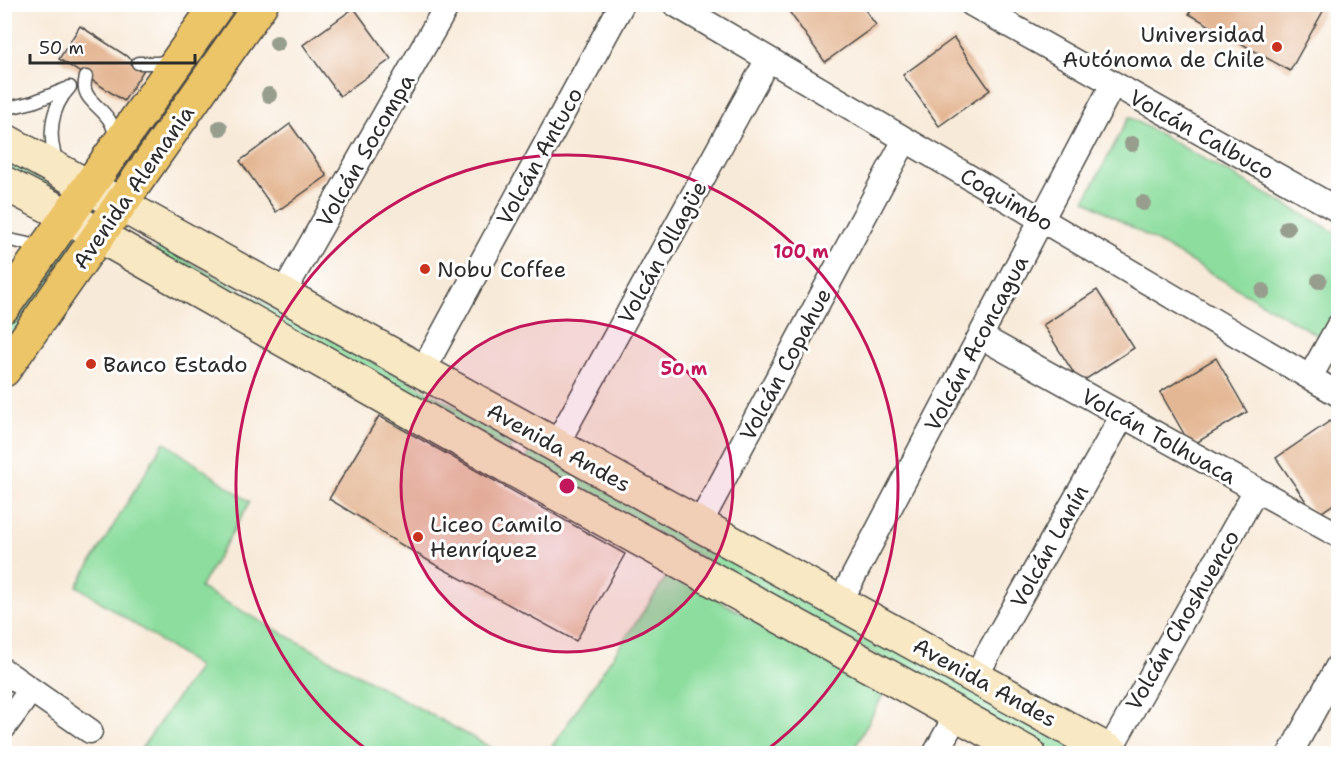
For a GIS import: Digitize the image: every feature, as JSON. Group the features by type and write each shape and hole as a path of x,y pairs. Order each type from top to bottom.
{"main road":[{"name":"Avenida Alemania","path":"4,306 68,216 75,180 113,153 218,4"},
{"name":"Avenida Alemania","path":"4,370 261,4"},
{"name":"Avenida Andes","path":"4,140 1111,752"},
{"name":"Avenida Andes","path":"4,183 68,216 500,462 1029,753"}],"street":[{"name":"Volcán Socompa","path":"282,295 448,4"},
{"name":"Volcán Antuco","path":"422,372 622,4"},
{"name":"Coquimbo","path":"675,4 1338,394"},
{"name":"Volcán Calbuco","path":"972,4 1338,210"},
{"name":"Volcán Ollagüe","path":"556,446 768,59"},
{"name":"Volcán Aconcagua","path":"840,602 1113,84"},
{"name":"Volcán Copahue","path":"699,525 905,140"},
{"path":"1310,377 1338,327"},
{"name":"Volcán Tolhuaca","path":"980,336 1338,535"},
{"name":"Volcán Lanín","path":"975,677 1123,415"},
{"name":"Volcán Choshuenco","path":"1111,752 1256,490"},
{"path":"1290,753 1338,666"},
{"path":"4,671 90,731"},
{"path":"4,727 31,690"},
{"path":"935,753 957,714"}],"lane":[{"path":"138,63 158,63 184,52"},
{"path":"4,109 33,102 86,78 84,89 87,97 105,113 113,126 115,144 113,153"},
{"path":"70,87 61,96 52,119 53,147 75,180"},
{"path":"5,239 46,247"}],"green space":[{"path":"1129,117 1338,234 1338,307 1322,338 1085,200"},
{"path":"4,155 63,187 50,195 5,170"},
{"path":"73,236 84,242 5,355 5,333"},
{"path":"158,245 515,439 509,451 153,255"},
{"path":"164,442 250,502 200,588 501,753 138,753 199,667 77,586"},
{"path":"532,449 1091,753 1053,753 526,460"},
{"path":"670,572 883,695 852,753 547,754"}],"building":[{"path":"796,4 861,4 876,25 825,62 788,10"},
{"name":"Universidad Autónoma de Chile","path":"1195,4 1327,4 1290,71 1189,14"},
{"path":"354,8 391,59 340,96 303,45"},
{"path":"80,26 145,68 124,101 59,59"},
{"path":"954,38 990,90 939,126 903,75"},
{"path":"290,124 327,176 276,212 240,161"},
{"path":"1097,290 1134,348 1080,383 1043,325"},
{"path":"1216,358 1247,412 1191,446 1160,392"},
{"path":"379,416 625,554 576,641 434,564 329,499"},
{"path":"1330,421 1338,434 1338,501 1316,516 1276,458"}],"place":[{"name":"Universidad Autónoma de Chile","path":"1277,47"},
{"name":"Nobu Coffee","path":"425,269"},
{"name":"Banco Estado","path":"91,364"},
{"name":"Liceo Camilo Henríquez","path":"418,537"}]}
